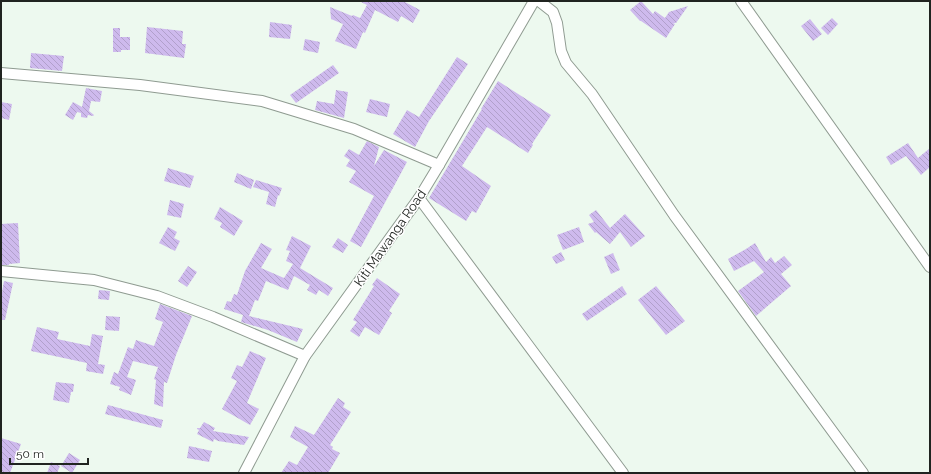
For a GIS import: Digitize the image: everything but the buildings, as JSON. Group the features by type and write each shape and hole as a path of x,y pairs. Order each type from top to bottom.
{"street":[{"name":"Kiti Mawanga Road","path":"244,473 305,356 418,198 439,165 534,1"},
{"path":"539,1 553,12 557,23 561,51 566,63 592,94 674,214 862,473"},
{"path":"740,1 930,267"},
{"path":"1,73 140,86 262,101 354,129 439,165"},
{"path":"418,198 621,472"},
{"path":"1,271 94,280 157,296 213,317 305,356"}]}
